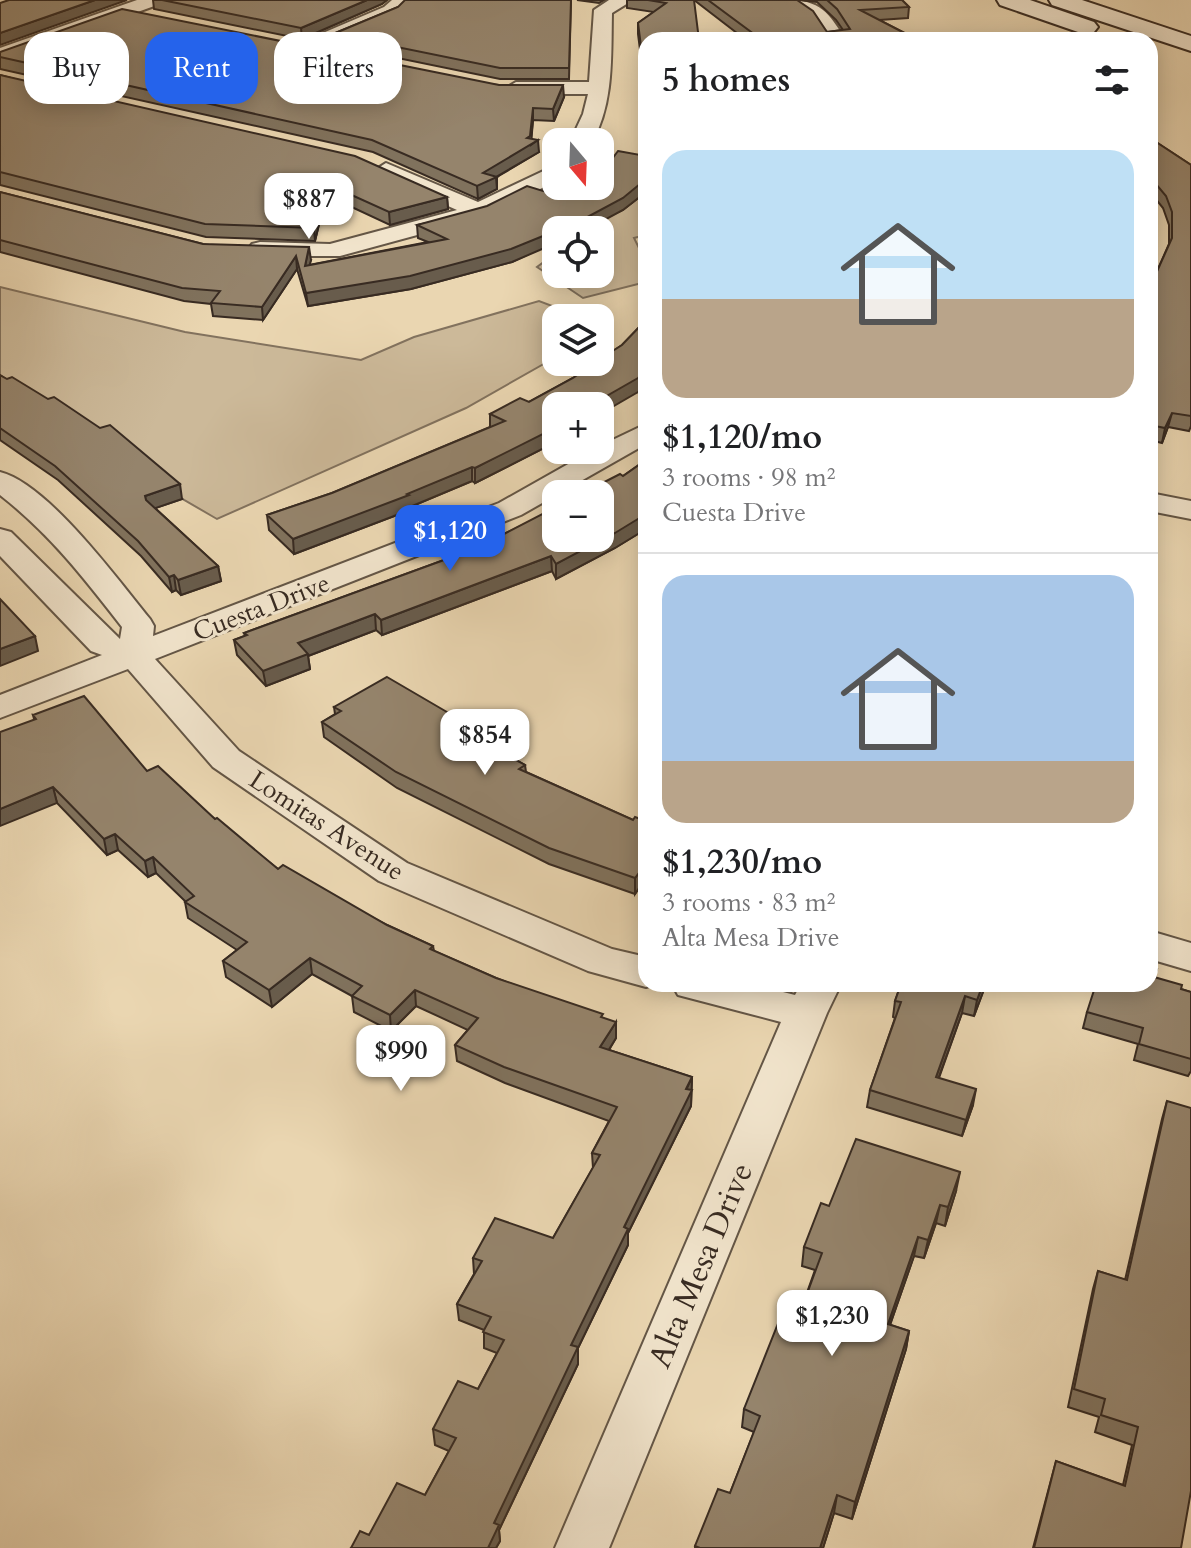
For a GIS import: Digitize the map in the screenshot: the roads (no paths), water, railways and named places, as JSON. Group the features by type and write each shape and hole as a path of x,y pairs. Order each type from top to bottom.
{"main road":[{"path":"1008,0 1101,32"},
{"path":"1060,0 1155,32"},
{"path":"1158,33 1191,44"},
{"path":"1158,52 1191,63"}],"street":[{"path":"0,55 154,0"},
{"path":"336,32 391,11 402,0"},
{"path":"589,128 598,88 603,10 624,0"},
{"path":"795,0 821,16 831,32"},
{"path":"122,11 167,21"},
{"path":"500,88 598,88"},
{"path":"364,160 479,211"},
{"path":"237,248 331,251 479,211 542,179"},
{"name":"Cuesta Drive","path":"0,707 510,509 638,437"},
{"path":"0,481 44,515 79,551 138,626 135,657"},
{"path":"1158,504 1191,510"},
{"name":"Lomitas Avenue","path":"0,538 103,644 135,657 226,759 393,872 602,961 638,970"},
{"path":"1158,947 1191,957"},
{"path":"757,992 814,999"},
{"name":"Alta Mesa Drive","path":"582,1548 814,999"}]}
